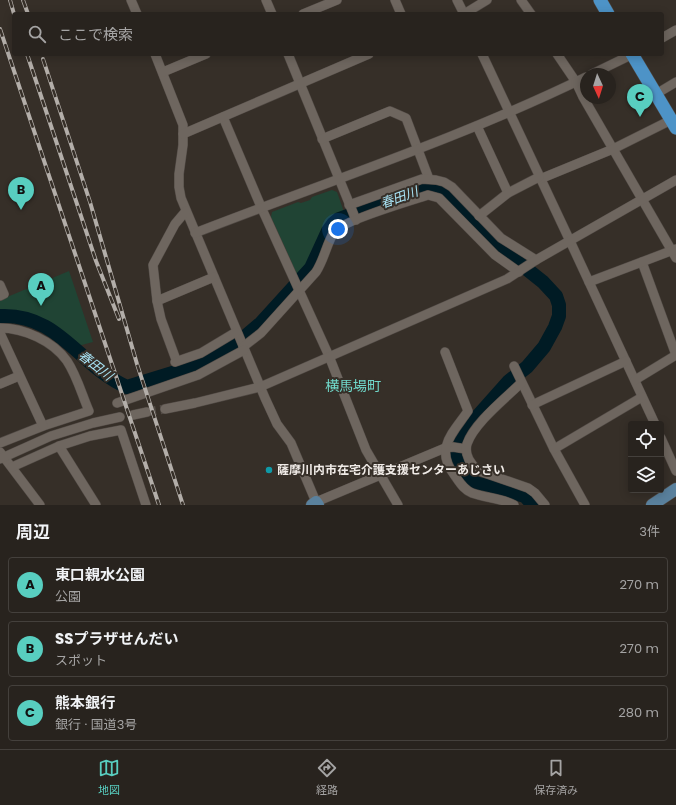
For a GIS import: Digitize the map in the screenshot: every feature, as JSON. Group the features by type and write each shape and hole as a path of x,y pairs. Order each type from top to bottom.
{"highway":[{"path":"600,0 607,12"},
{"path":"634,56 674,124"}],"main road":[{"path":"652,505 676,489"}],"street":[{"path":"131,0 136,12"},
{"path":"266,0 271,12"},
{"path":"308,12 337,0"},
{"path":"395,0 400,12"},
{"path":"457,0 463,12"},
{"path":"467,12 487,0"},
{"path":"522,0 530,12"},
{"path":"664,37 676,30"},
{"path":"156,56 181,119 183,134 179,187 186,211 260,387 277,424 291,443 315,504 380,475 449,448 465,449"},
{"path":"163,72 201,56"},
{"path":"289,56 355,219"},
{"path":"183,134 364,56"},
{"path":"483,56 654,421"},
{"path":"558,56 576,82 613,150 675,253 642,262 589,282"},
{"path":"604,68 629,56"},
{"path":"195,233 418,150 509,113 580,80"},
{"path":"656,94 676,82"},
{"path":"322,139 390,111 406,118 429,179"},
{"path":"223,117 293,279 329,356 366,450 398,505"},
{"path":"479,216 508,193 540,178 613,150 674,124"},
{"path":"477,126 508,193"},
{"path":"350,207 422,179 444,182 452,187 506,243 534,261"},
{"path":"165,409 260,387 500,282 676,180"},
{"path":"117,403 198,375 243,347 261,333 321,264 333,233 355,219 422,197 434,196 439,198 495,255 520,271"},
{"path":"186,211 175,224 153,265 161,319 175,359 201,352 237,334"},
{"path":"635,380 676,355 642,262"},
{"path":"157,300 214,277"},
{"path":"0,286 4,294 0,296"},
{"path":"0,328 20,331 42,340 66,359 89,411 43,426 0,443"},
{"path":"0,333 43,426"},
{"path":"445,352 468,411 448,440 449,448 446,459 452,473 462,487 472,493 514,505"},
{"path":"532,405 626,362"},
{"path":"515,368 554,449 585,505"},
{"path":"0,384 19,376"},
{"path":"521,382 483,419 471,436 465,449 473,467 479,471 528,488 535,493 545,505"},
{"path":"554,449 642,397"},
{"path":"133,414 147,412"},
{"path":"40,505 12,467 1,456 51,436 120,417"},
{"path":"12,467 59,446 90,436 120,430 146,505"},
{"path":"664,445 676,471"},
{"path":"59,446 96,505"},
{"path":"479,505 487,498"}],"green space":[{"path":"332,190 337,192 344,212 328,221 324,226 309,260 296,275 271,217 272,212 298,202 301,203 310,200 312,197"},
{"path":"69,271 93,342 78,346 51,326 33,317 23,314 0,312 0,300"}],"waterway":[{"name":"春田川","path":"0,316 20,317 38,323 68,342 95,367 110,378 127,387 179,371 235,345 261,323 311,268 328,231 339,219 425,188 442,190 484,235 543,282 556,296 559,305 559,316 544,347 527,367 509,381 469,426 459,443 456,454 464,472 475,483 525,496 533,505"}],"tunnel":[{"path":"147,412 165,409"}],"railway":[{"path":"10,0 13,12"},
{"path":"23,0 27,12"},
{"path":"0,29 159,505"},
{"path":"28,56 96,261 119,319"},
{"path":"43,59 90,202 137,364 183,505"}],"place":[{"name":"熊本銀行","path":"640,117"},
{"name":"SSプラザせんだい","path":"21,210"},
{"name":"東口親水公園","path":"41,306"},
{"name":"薩摩川内市在宅介護支援センターあじさい","path":"269,470"}],"district":[{"name":"横馬場町","path":"353,386"}]}
